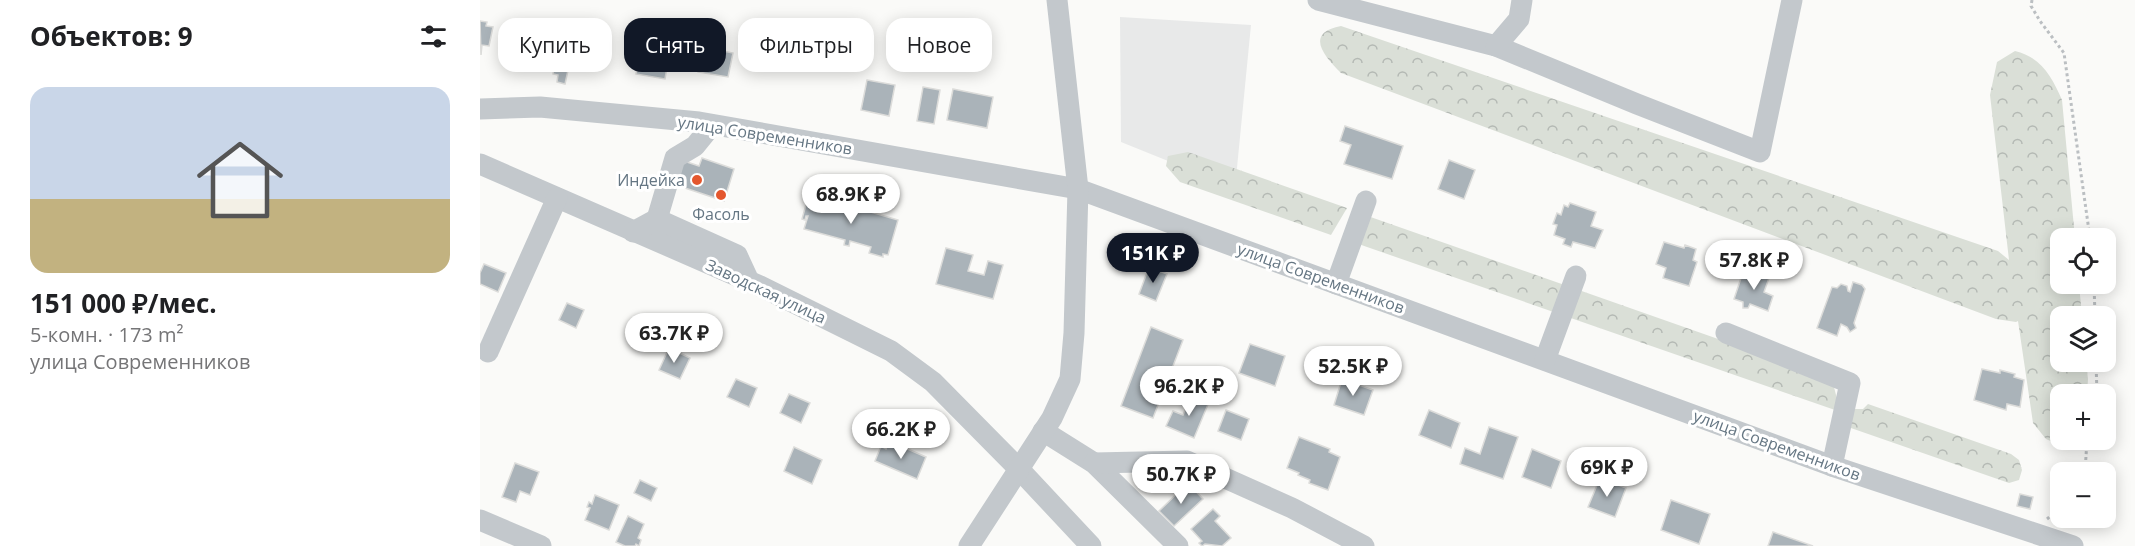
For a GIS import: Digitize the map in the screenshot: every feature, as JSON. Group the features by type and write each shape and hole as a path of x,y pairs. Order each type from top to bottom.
{"street":[{"path":"969,546 1052,418 1070,379 1074,333 1078,189 1057,0"},
{"path":"1318,0 1496,46 1760,152 1792,0"},
{"path":"1496,46 1519,19 1522,0"},
{"name":"улица Современников","path":"480,109 540,107 712,125 1078,189 1832,466 2073,546"},
{"path":"633,232 657,219 675,158 695,146 712,125"},
{"name":"Заводская улица","path":"480,164 748,281 891,351 933,382 1091,546"},
{"path":"488,352 557,198"},
{"path":"1336,284 1366,201"},
{"path":"657,219 737,255 748,281"},
{"path":"1545,360 1576,276"},
{"path":"1726,333 1850,382 1832,466"},
{"path":"1043,431 1094,464 1178,546"},
{"path":"1094,464 1187,461 1292,508 1364,546"},
{"path":"480,520 542,546"}],"path":[{"path":"2032,0 2031,6 2040,21 2064,53 2089,228"}],"shaded area":[{"path":"1120,17 1251,25 1235,188 1121,142"}],"green space":[{"path":"1341,26 1998,251 2009,260 1990,95 1997,62 2015,51 2024,54 2039,63 2050,76 2062,100 2074,228 2050,228 2050,294 2080,294 2081,306 2050,306 2050,372 2087,372 2088,384 2050,384 2050,441 2046,439 2033,423 2018,321 1996,319 1341,73 1321,46 1320,39 1330,29"},
{"path":"1188,152 1347,208 1331,235 1180,182 1166,166 1168,156"},
{"path":"1362,214 1832,379 1838,403 1835,410 1347,240"},
{"path":"1868,404 2011,454 2019,460 2022,470 2019,480 2009,483 1848,427 1854,409 1863,409"}],"building":[{"path":"480,21 487,22 486,26 493,27 489,46 482,45 481,55"},
{"path":"726,52 733,53 728,77 698,72 726,72"},
{"path":"553,72 568,72 565,84 557,82 558,75 553,74"},
{"path":"636,72 666,72 665,79 636,74"},
{"path":"867,80 895,85 889,116 861,110"},
{"path":"923,87 940,90 934,124 917,121"},
{"path":"953,89 993,97 987,128 947,120"},
{"path":"1345,126 1403,146 1392,179 1344,164 1351,145 1340,141"},
{"path":"702,158 734,169 724,201 673,184 681,160 699,166"},
{"path":"1449,160 1475,170 1464,199 1438,189"},
{"path":"814,196 849,206 850,203 858,205 857,208 898,220 888,255 883,254 883,257 869,253 871,247 850,241 849,246 844,245 845,240 804,229 808,216 805,220 802,219 807,201 812,203"},
{"path":"1570,203 1596,212 1591,226 1603,230 1595,248 1573,242 1571,247 1563,244 1565,239 1554,235 1557,225 1553,224 1557,213 1561,215 1564,205 1568,207"},
{"path":"1664,242 1696,249 1693,260 1697,262 1689,286 1663,278 1666,268 1656,264"},
{"path":"946,248 973,255 968,271 984,275 988,261 1003,265 993,299 936,284"},
{"path":"484,264 506,273 498,292 480,284 480,273"},
{"path":"1149,267 1167,274 1156,301 1139,294"},
{"path":"1744,269 1769,278 1764,292 1773,296 1768,311 1750,304 1748,308 1743,308 1743,302 1734,299"},
{"path":"1853,282 1862,285 1865,289 1854,323 1856,328 1850,332 1841,324 1837,336 1817,328 1832,287 1837,288 1841,284 1847,286 1850,292"},
{"path":"567,303 584,310 576,328 559,320"},
{"path":"1151,327 1183,340 1153,418 1121,406"},
{"path":"1250,344 1285,356 1275,386 1239,373"},
{"path":"669,348 690,358 680,379 659,370"},
{"path":"1982,369 2000,373 2000,370 2015,374 2014,377 2024,380 2020,407 2007,404 2006,410 1974,400"},
{"path":"736,379 757,388 749,407 727,397"},
{"path":"1342,379 1373,390 1364,415 1334,405"},
{"path":"789,394 810,403 801,423 780,413"},
{"path":"1191,395 1209,402 1194,438 1166,426 1173,411 1183,415"},
{"path":"1226,410 1249,419 1241,440 1218,431"},
{"path":"1429,410 1460,423 1451,448 1419,435"},
{"path":"1489,427 1518,437 1503,479 1460,464 1465,448 1480,454"},
{"path":"1299,437 1330,449 1329,452 1340,457 1328,490 1309,483 1310,480 1287,468"},
{"path":"889,441 926,457 917,479 875,461 881,446 886,449"},
{"path":"794,447 822,460 812,484 784,471"},
{"path":"1532,449 1561,461 1551,488 1522,477"},
{"path":"515,463 539,472 530,495 520,491 516,502 502,497"},
{"path":"1600,478 1626,488 1615,517 1588,507"},
{"path":"640,480 657,488 651,501 634,493"},
{"path":"1188,483 1203,499 1174,526 1159,511"},
{"path":"2020,494 2033,497 2030,509 2017,506"},
{"path":"595,495 619,505 609,530 585,520 590,508 587,507 589,502 592,504"},
{"path":"1671,500 1710,514 1699,544 1661,530"},
{"path":"1213,509 1220,516 1215,521 1231,538 1222,546 1205,544 1202,546 1199,543 1202,541 1191,529"},
{"path":"628,516 644,524 638,538 641,540 639,546 636,544 625,546 616,542"},
{"path":"1773,532 1813,546 1768,546"}],"place":[{"name":"Индейка","path":"697,180"},
{"name":"Фасоль","path":"721,195"}]}
